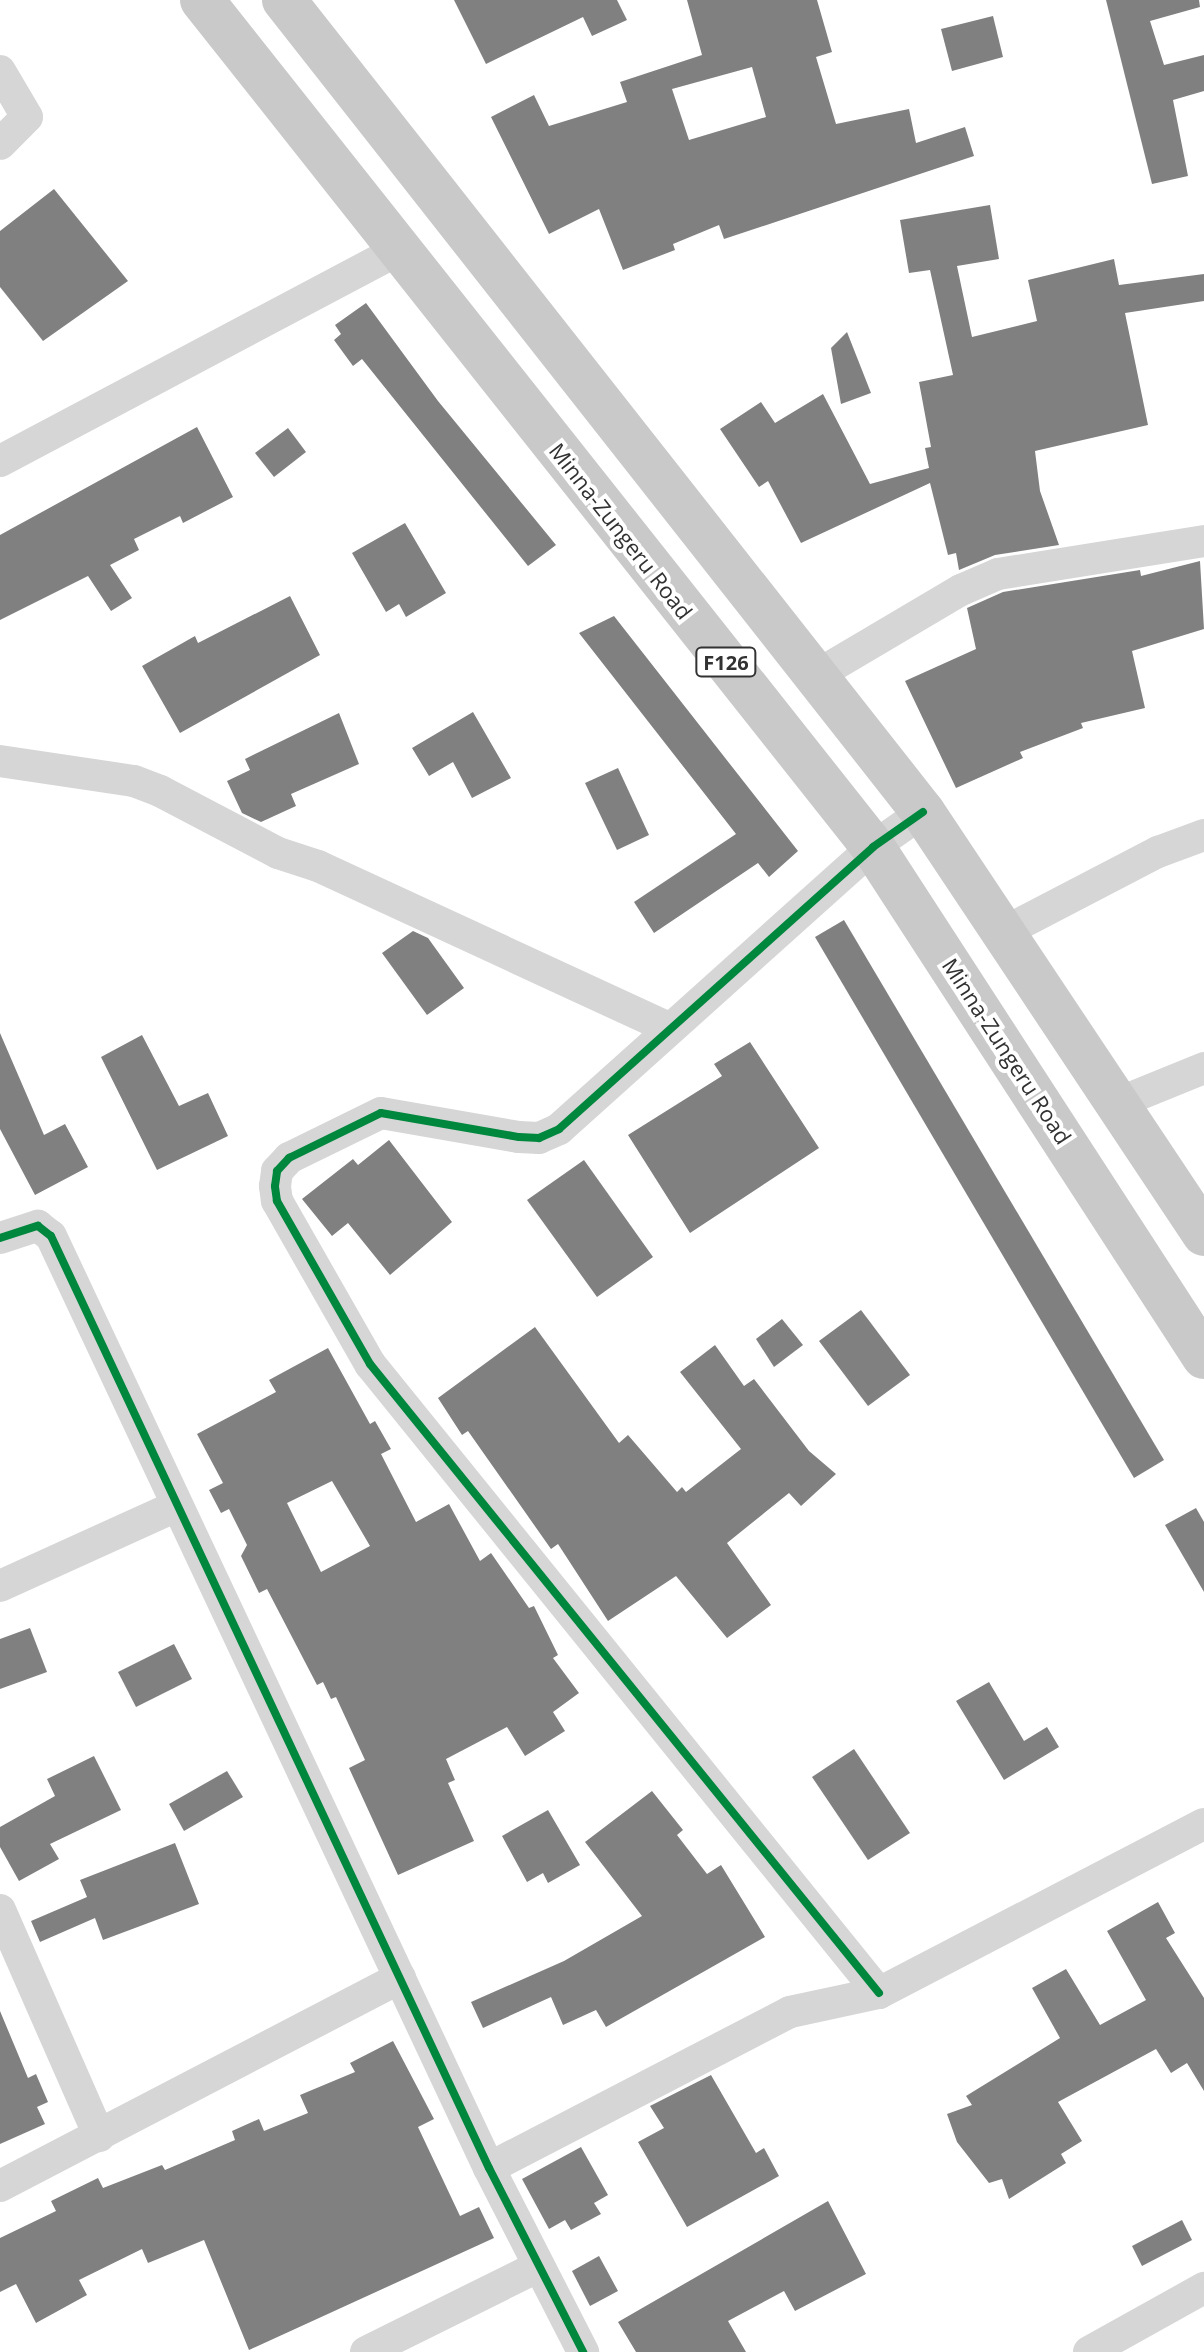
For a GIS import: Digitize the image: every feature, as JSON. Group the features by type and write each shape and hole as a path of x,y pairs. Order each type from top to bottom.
{"main road":[{"name":"Minna-Zungeru Road","path":"202,0 873,847 1204,1357"},
{"name":"F126","path":"284,0 923,812 1204,1234"}],"street":[{"path":"0,71 27,117 0,144"},
{"path":"0,461 398,250"},
{"path":"817,675 961,590 998,574 1204,541"},
{"path":"0,761 134,781 160,791 278,853 318,866 669,1028"},
{"path":"879,1993 370,1364 277,1201 277,1171 289,1158 381,1113 539,1138 559,1129 873,847 923,812"},
{"path":"1004,932 1158,852 1204,835"},
{"path":"1118,1103 1204,1068"},
{"path":"0,1238 38,1226 51,1236 489,2168 583,2352"},
{"path":"0,1586 176,1506"},
{"path":"489,2168 790,2012 879,1993 1204,1824"},
{"path":"0,1910 99,2136"},
{"path":"0,2186 400,1978"},
{"path":"366,2352 537,2267"},
{"path":"1089,2352 1204,2288"}],"building":[{"path":"454,0 617,0 627,20 592,36 583,17 486,64"},
{"path":"687,0 817,0 832,52 816,57 836,124 909,109 916,143 965,127 974,156 724,239 719,225 673,244 675,250 623,270 599,209 549,234 491,117 534,95 549,126 627,102 620,82 702,55","holes":["752,67 766,117 689,140 672,89"]},
{"path":"1106,0 1199,0 1200,7 1150,21 1164,65 1204,55 1204,91 1173,100 1188,176 1152,184"},
{"path":"993,16 1003,57 952,71 941,29"},
{"path":"54,189 128,281 43,341 0,287 0,231"},
{"path":"990,205 999,259 957,266 972,337 1037,321 1028,280 1114,259 1119,285 1204,274 1204,301 1125,313 1148,425 1035,451 1040,491 1059,545 995,555 959,570 956,553 948,555 930,483 801,543 768,481 759,487 720,429 761,402 775,423 823,394 870,484 929,468 925,448 931,447 919,382 953,375 930,270 909,273 900,220"},
{"path":"366,303 438,401 556,545 528,566 362,359 353,366 334,340 341,334 335,325"},
{"path":"847,332 871,393 841,404 831,348"},
{"path":"197,427 233,497 183,523 180,516 134,539 139,550 110,565 132,598 111,611 88,576 0,620 0,535"},
{"path":"288,428 306,452 274,477 255,453"},
{"path":"405,523 446,593 406,617 399,604 386,612 352,553"},
{"path":"1200,561 1204,629 1132,651 1145,708 1081,723 1083,728 1020,752 1023,758 956,788 905,681 976,649 967,608 1003,592 1140,570 1141,576"},
{"path":"290,596 320,655 180,733 142,666 195,636 198,643"},
{"path":"614,616 798,851 769,877 758,863 654,933 634,902 736,834 579,633"},
{"path":"473,712 511,778 472,798 453,762 429,776 412,748"},
{"path":"339,713 359,764 291,794 296,806 261,822 242,813 227,781 250,770 245,759"},
{"path":"618,768 649,835 617,850 585,783"},
{"path":"844,920 1164,1460 1134,1478 815,937"},
{"path":"413,931 428,938 464,988 427,1015 382,953"},
{"path":"0,1033 44,1135 65,1124 88,1167 35,1195 0,1129"},
{"path":"142,1035 179,1106 208,1093 228,1136 157,1170 101,1057"},
{"path":"750,1042 819,1148 690,1233 628,1135 722,1076 714,1064"},
{"path":"389,1140 452,1222 390,1275 348,1223 332,1236 302,1199 353,1159 358,1165"},
{"path":"584,1160 653,1257 597,1297 527,1200"},
{"path":"861,1310 910,1375 868,1406 819,1341"},
{"path":"782,1319 803,1345 774,1367 756,1339"},
{"path":"535,1327 619,1443 628,1435 677,1492 682,1487 686,1492 741,1449 680,1372 715,1345 744,1386 754,1379 809,1451 836,1474 801,1506 789,1493 727,1543 771,1605 727,1638 676,1576 608,1621 558,1544 551,1549 468,1431 462,1435 438,1398"},
{"path":"328,1348 370,1424 375,1421 391,1449 381,1454 416,1522 449,1504 480,1561 491,1553 529,1608 534,1606 558,1655 553,1658 579,1693 553,1712 565,1731 525,1756 507,1727 446,1759 455,1780 448,1783 474,1841 398,1875 349,1768 365,1760 336,1697 331,1699 323,1682 317,1685 267,1589 259,1593 241,1556 247,1545 229,1509 221,1513 209,1490 223,1483 197,1434 276,1392 269,1380","holes":["332,1481 370,1546 321,1572 287,1503"]},
{"path":"1196,1508 1204,1522 1204,1592 1165,1525"},
{"path":"30,1628 47,1672 0,1689 0,1639"},
{"path":"174,1644 192,1679 136,1707 118,1672"},
{"path":"989,1682 1024,1741 1047,1727 1059,1747 1004,1780 956,1701"},
{"path":"854,1749 910,1833 868,1860 812,1777"},
{"path":"94,1756 121,1810 50,1844 59,1859 19,1881 0,1847 0,1827 55,1796 47,1779"},
{"path":"227,1771 243,1797 184,1831 169,1804"},
{"path":"652,1791 683,1830 677,1835 707,1874 721,1865 765,1937 606,2027 596,2010 563,2025 551,1997 483,2028 471,2002 564,1961 642,1916 585,1842"},
{"path":"548,1810 580,1865 548,1883 543,1873 527,1882 502,1836"},
{"path":"175,1843 199,1904 103,1940 95,1918 40,1942 31,1921 87,1897 80,1880"},
{"path":"1158,1902 1175,1933 1166,1938 1204,1998 1204,2091 1187,2063 1171,2073 1156,2049 1058,2102 1082,2141 1061,2154 1066,2163 1009,2199 1002,2179 989,2183 957,2142 947,2114 972,2105 966,2096 1060,2038 1032,1988 1066,1969 1100,2025 1146,2000 1107,1931"},
{"path":"0,2011 28,2078 36,2074 48,2102 37,2107 45,2124 0,2144"},
{"path":"393,2041 434,2119 418,2127 460,2216 479,2207 494,2238 249,2350 204,2240 148,2263 142,2249 79,2280 87,2295 36,2323 16,2284 0,2292 0,2238 56,2211 51,2201 98,2178 103,2188 162,2165 165,2170 235,2140 232,2131 259,2119 264,2131 308,2113 300,2095 355,2072 350,2063"},
{"path":"711,2075 756,2153 764,2148 779,2176 687,2227 638,2142 664,2128 650,2106"},
{"path":"581,2147 608,2195 594,2203 601,2214 571,2230 565,2220 549,2229 522,2179"},
{"path":"828,2201 866,2274 795,2311 784,2291 728,2321 746,2352 636,2352 618,2322"},
{"path":"1182,2220 1192,2240 1142,2266 1132,2246"},
{"path":"599,2256 618,2291 590,2306 572,2271"}],"cycle path":[{"path":"879,1993 370,1364 277,1201 275,1186 277,1171 289,1158 381,1113 519,1137 539,1138 559,1129 873,847 923,812"},
{"path":"0,1238 38,1226 51,1236 489,2168 583,2352"}]}
